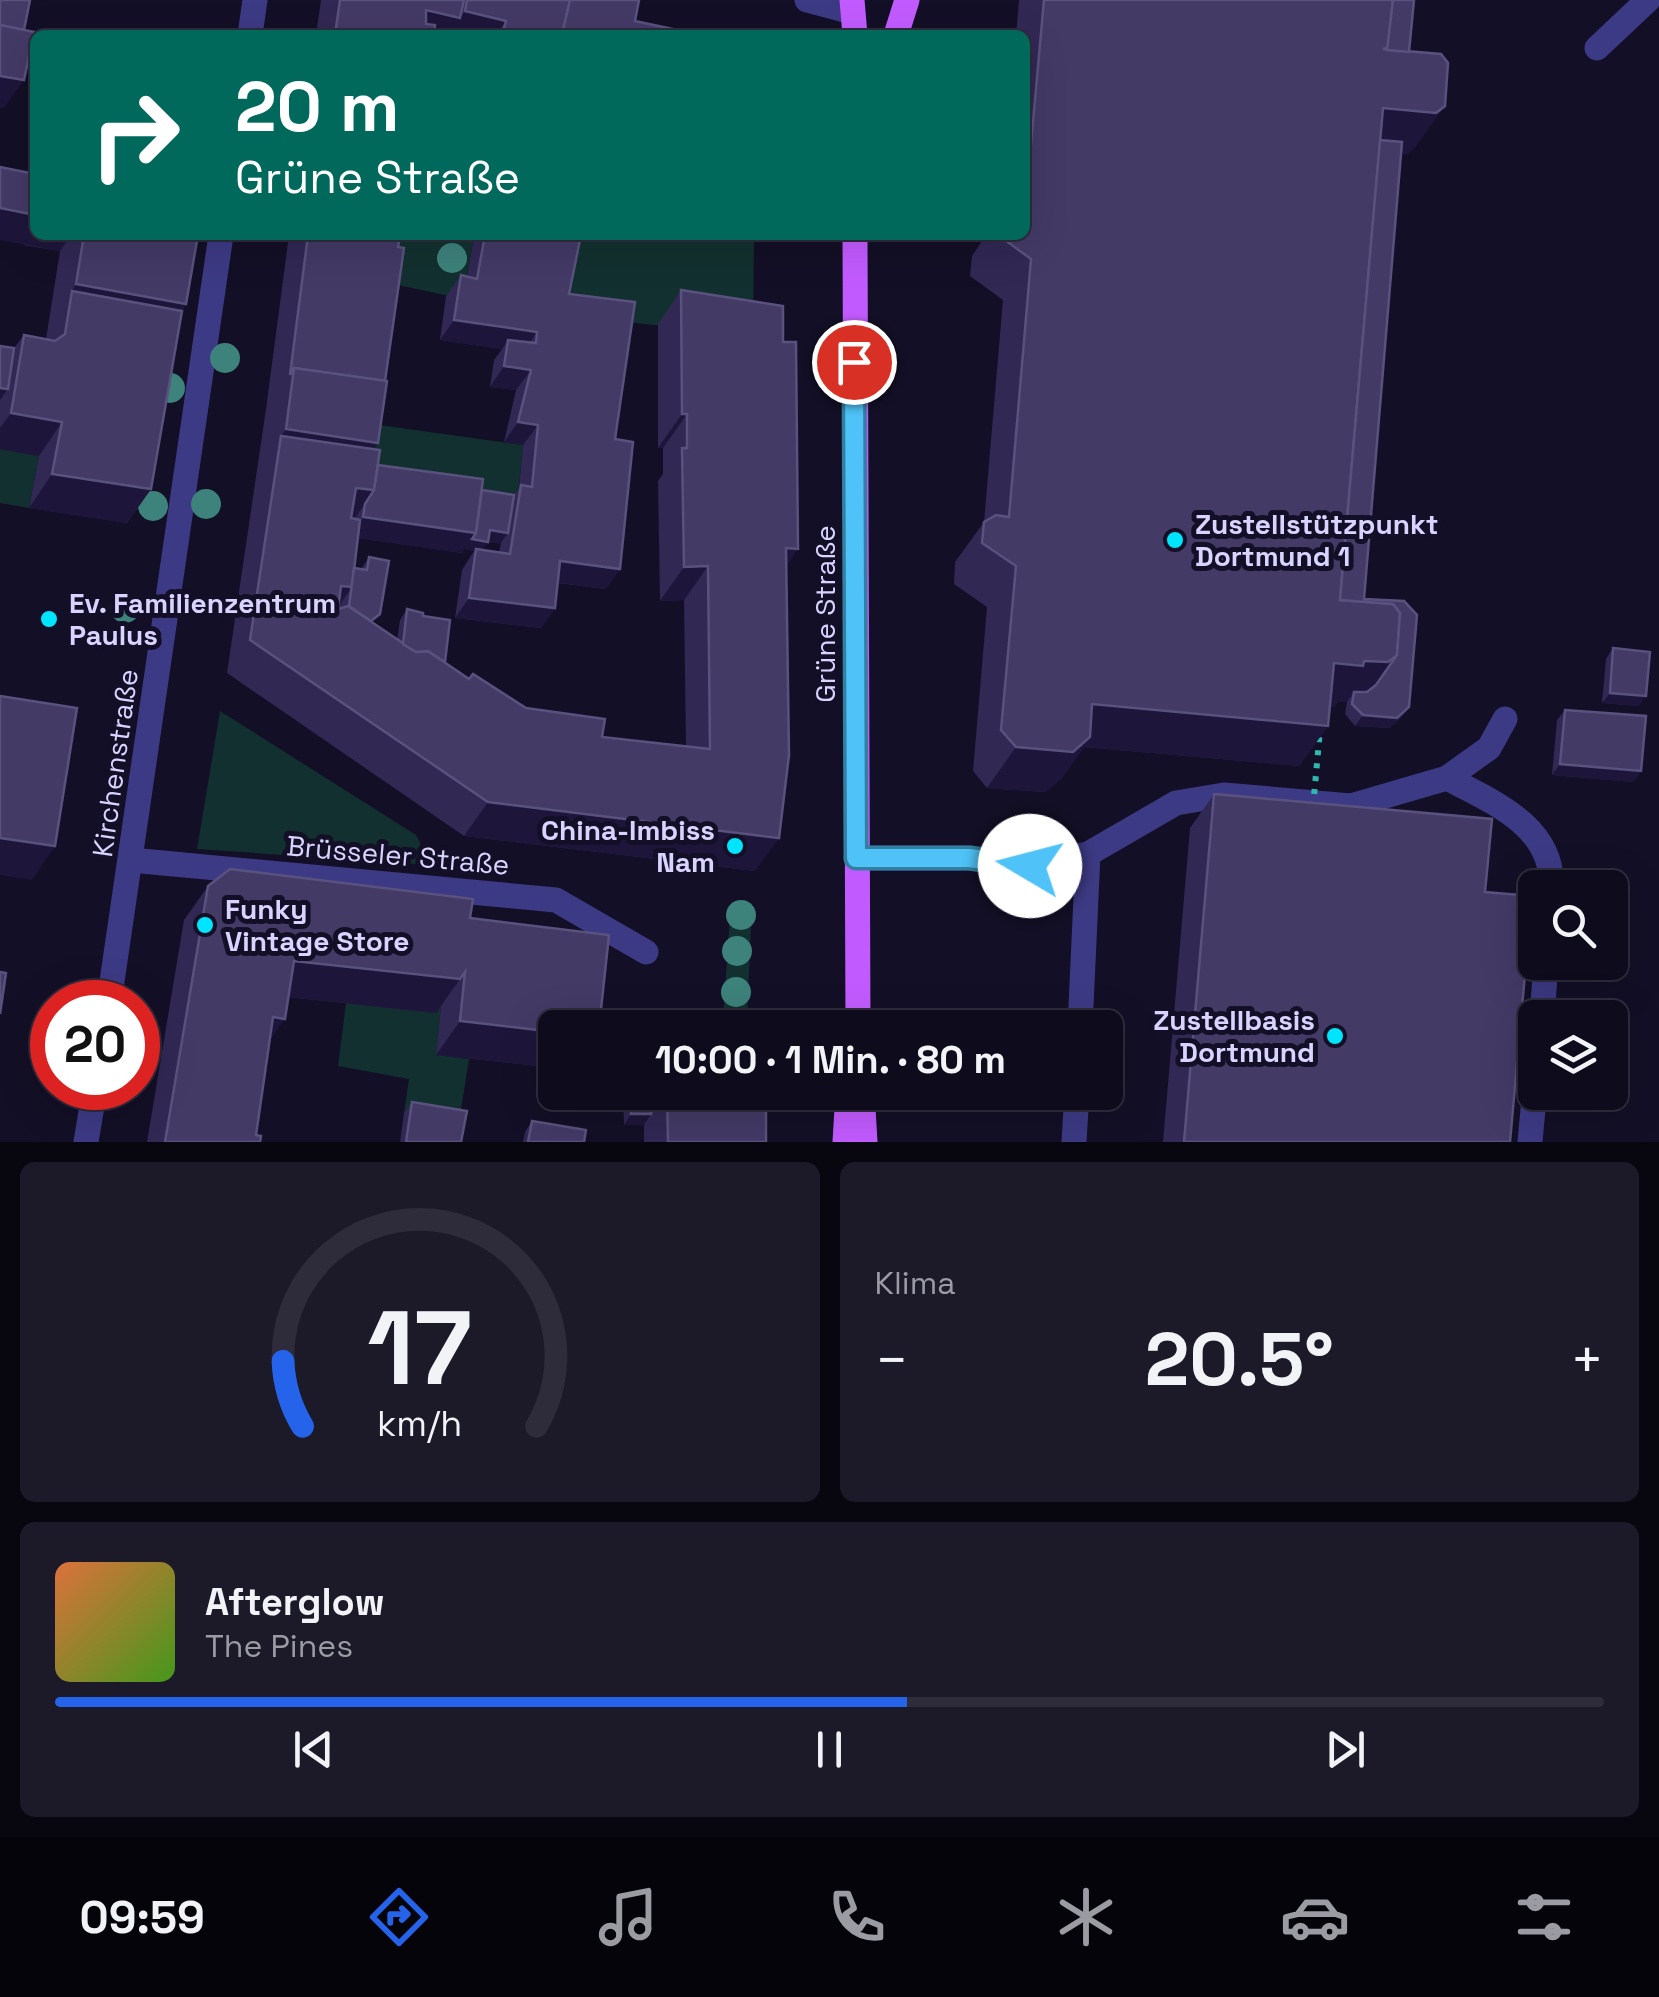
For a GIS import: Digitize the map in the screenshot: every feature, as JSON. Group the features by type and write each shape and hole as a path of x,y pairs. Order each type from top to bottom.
{"main road":[{"path":"898,30 907,0"},
{"name":"Grüne Straße","path":"855,240 856,1010"},
{"path":"845,1142 847,1110"},
{"path":"863,1110 866,1142"}],"street":[{"path":"251,30 255,0"},
{"path":"808,0 853,16"},
{"path":"1597,48 1648,0"},
{"name":"Kirchenstraße","path":"112,980 220,240"},
{"path":"856,858 969,858 1030,866 1088,854 1176,803 1224,796 1351,806 1448,778 1489,748 1505,719"},
{"path":"1448,778 1518,814 1552,870"},
{"path":"1081,1010 1088,854"},
{"name":"Brüsseler Straße","path":"131,860 556,900 646,952"},
{"path":"86,1142 92,1110"},
{"path":"1074,1142 1076,1110"},
{"path":"1530,1142 1533,1110"}],"path":[{"path":"1312,819 1320,724"}],"green space":[{"path":"381,240 473,240 463,299 380,281"},
{"path":"525,240 754,240 753,336 555,314"},
{"path":"358,422 523,445 517,507 349,483"},
{"path":"0,449 39,456 29,508 0,503"},
{"path":"220,711 416,835 425,853 416,864 197,849"},
{"path":"731,902 752,903 747,1010 724,1010"},
{"path":"346,1003 436,1013 441,1006 436,1055 469,1059 459,1122 404,1113 409,1079 338,1066"}],"building":[{"path":"0,0 30,0 24,30 0,25"},
{"path":"340,0 464,0 460,18 426,10 426,24 435,25 434,30 336,30"},
{"path":"467,0 570,0 563,30 503,30 506,21 465,11"},
{"path":"570,0 639,0 635,21 677,30 563,30"},
{"path":"1044,0 1393,0 1388,48 1383,49 1441,54 1448,63 1445,106 1436,113 1383,108 1340,600 1393,604 1400,613 1397,655 1388,662 1364,661 1363,666 1334,663 1328,726 1092,704 1090,737 1073,752 1016,747 1001,730 1016,566 982,543 984,522 996,515 1009,517 1031,259 1005,240 1030,240 1030,155"},
{"path":"1393,0 1414,0 1409,52 1387,50"},
{"path":"0,25 30,31 24,80 0,76"},
{"path":"1380,140 1402,142 1364,599 1404,601 1417,615 1409,707 1397,718 1363,715 1352,704 1354,692 1367,692 1376,685 1397,655 1400,613 1393,604 1340,600"},
{"path":"0,167 30,173 30,214 0,208"},
{"path":"83,240 197,240 186,304 76,284"},
{"path":"307,240 399,240 398,247 404,248 385,381 294,368 290,375"},
{"path":"484,240 580,240 569,294 635,302 615,439 633,442 620,569 560,561 555,608 469,598 476,549 510,554 521,485 532,487 538,425 518,422 531,370 504,366 508,340 536,343 537,332 454,320 461,275 477,279"},
{"path":"681,290 783,306 783,342 796,342 798,549 786,548 789,755 779,838 488,802 250,640 281,436 380,450 374,490 356,488 351,518 360,520 352,587 341,586 338,609 348,606 416,652 428,651 469,679 473,674 526,708 605,719 602,737 710,749 708,566 684,567 682,448 687,448 687,414 682,414"},
{"path":"72,291 182,311 151,489 52,474 62,422 11,413 24,335 55,341 65,334"},
{"path":"0,346 14,348 8,389 0,388"},
{"path":"294,368 387,381 378,443 286,429"},
{"path":"378,465 483,479 476,533 363,517 365,504 374,490"},
{"path":"482,490 514,495 508,533 490,530 488,542 472,539"},
{"path":"369,557 389,561 380,614 371,621 349,606 354,568 367,570"},
{"path":"407,609 450,620 445,662 428,651 416,652 403,644"},
{"path":"1613,648 1650,652 1646,696 1610,693"},
{"path":"0,696 77,708 55,846 0,838"},
{"path":"1565,710 1646,716 1641,771 1560,764"},
{"name":"Zustellbasis Dortmund","path":"1214,794 1492,819 1485,892 1518,895 1518,980 1524,980 1523,1000 1518,1000 1510,1142 1184,1142"},
{"path":"230,869 473,899 470,918 609,935 601,1010 538,1010 538,1030 460,1021 465,972 460,979 294,961 285,1019 273,1017 256,1135 261,1136 260,1142 165,1142 208,886"},
{"path":"0,972 6,973 0,1014"},
{"path":"412,1102 467,1111 461,1142 406,1142"},
{"path":"631,1110 651,1110 651,1114 631,1114"},
{"path":"667,1110 766,1110 766,1142 668,1142"},
{"path":"532,1121 586,1130 584,1142 528,1142"}],"place":[{"name":"Zustellstützpunkt Dortmund 1","path":"1175,540"},
{"name":"Ev. Familienzentrum Paulus","path":"49,619"},
{"name":"China-Imbiss Nam","path":"735,846"},
{"name":"Funky Vintage Store","path":"205,925"},
{"name":"Zustellbasis Dortmund","path":"1335,1036"}],"route":[{"path":"854,362 856,858 969,858 1030,866"}]}
